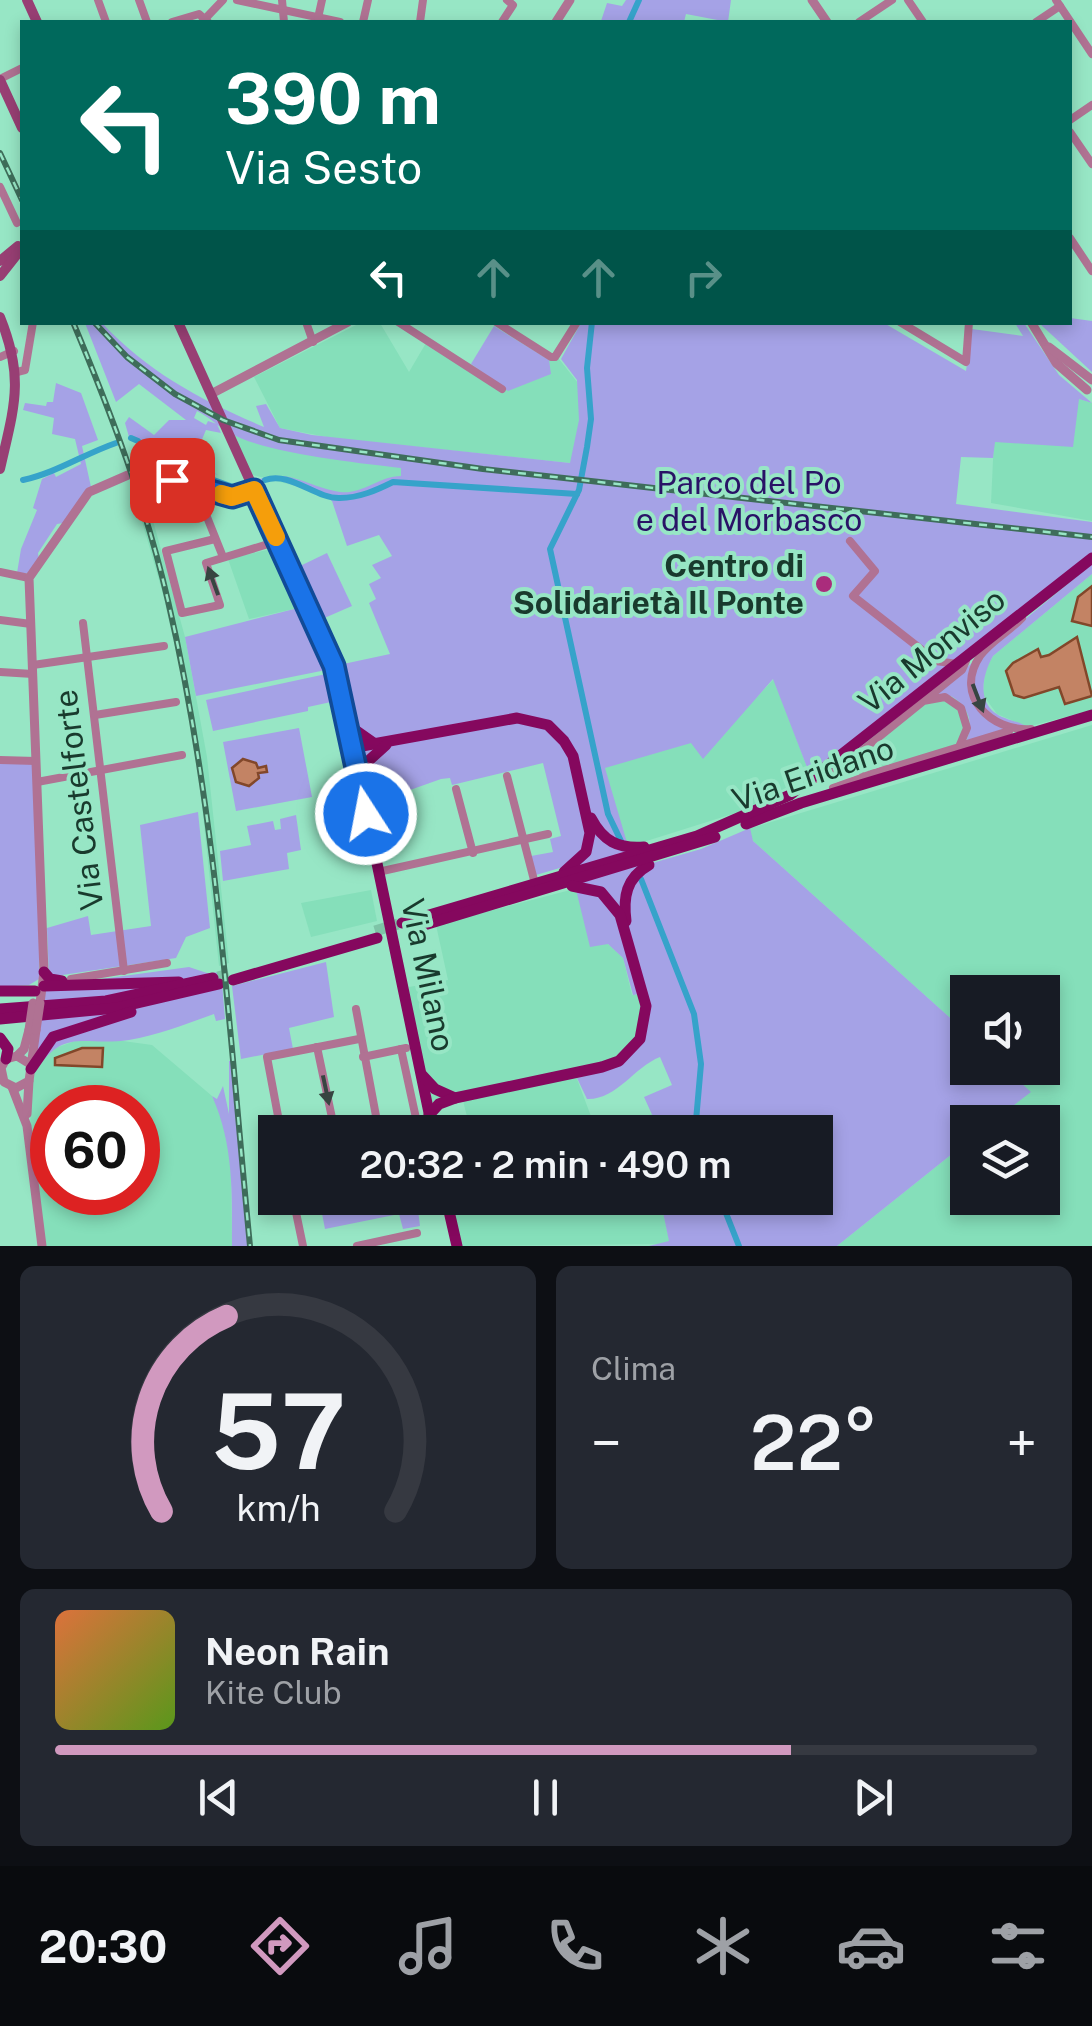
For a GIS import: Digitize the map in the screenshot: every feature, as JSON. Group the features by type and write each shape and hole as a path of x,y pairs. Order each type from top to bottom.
{"main road":[{"path":"0,79 20,124"},
{"path":"0,262 20,247"},
{"path":"0,276 20,248"},
{"path":"0,317 14,351 17,372 0,469"},
{"name":"Via Milano","path":"179,325 334,666 378,872 408,1048 438,1103"},
{"name":"Via Monviso","path":"810,783 1092,558"},
{"name":"Via Eridano","path":"552,883 687,848 816,798 1092,715"},
{"path":"354,753 362,746 379,747 517,718 539,721 564,741 573,756 590,833 586,852 552,883"},
{"path":"348,725 379,747"},
{"path":"360,783 366,763 379,747"},
{"name":"Via Eridano","path":"552,883 727,824 810,783"},
{"path":"587,809 599,832 620,846 672,844"},
{"path":"630,946 624,901 630,881 645,867 687,848"},
{"path":"402,927 552,883 586,886 607,896 616,907 646,1006 646,1022 631,1051 602,1066 438,1103 436,1115"},
{"path":"232,977 376,935"},
{"path":"0,991 40,989 54,980 219,980 59,1034 49,1040 30,1072"},
{"path":"0,1009 106,1002 198,982"},
{"path":"0,1019 116,1008 187,993"},
{"path":"0,1038 12,1058"},
{"path":"450,1215 456,1246"}],"street":[{"path":"207,20 229,0 281,4 329,20"},
{"path":"318,18 322,0"},
{"path":"503,20 514,5 507,0"},
{"path":"861,20 892,0"},
{"path":"1038,20 1058,3"},
{"path":"179,20 199,14 205,20"},
{"path":"1072,24 1092,54"},
{"path":"1072,135 1092,164"},
{"path":"0,187 17,223"},
{"path":"1072,241 1092,272"},
{"path":"17,372 25,370 32,325"},
{"path":"307,325 312,342"},
{"path":"211,394 343,325"},
{"path":"403,325 502,389"},
{"path":"501,325 551,357 555,357 575,325"},
{"path":"905,325 966,362 970,325"},
{"path":"1033,325 1046,345 1091,387"},
{"path":"0,357 14,351"},
{"path":"142,472 232,497 254,490"},
{"path":"42,1246 26,1126 32,1030 40,989 37,782 28,578 89,492 128,475"},
{"path":"196,487 224,557"},
{"path":"215,539 166,551 182,614 220,605 206,563 278,542"},
{"path":"810,783 858,754 962,670 964,660 936,661 853,596 875,571 850,541"},
{"path":"0,572 28,578"},
{"path":"1013,729 996,724 985,715 976,700 972,681 981,655 1035,604"},
{"path":"0,620 30,624"},
{"name":"Via Castelforte","path":"83,623 124,971"},
{"path":"0,672 164,646"},
{"path":"936,661 936,683"},
{"path":"923,702 945,697 961,708 967,728 958,747"},
{"path":"94,715 176,702"},
{"path":"816,798 868,775 1013,729 1059,725"},
{"path":"858,754 858,768 868,775"},
{"path":"37,782 182,755"},
{"path":"0,760 36,760"},
{"path":"507,776 534,880"},
{"path":"456,789 473,853"},
{"path":"378,872 548,834"},
{"path":"74,981 167,964"},
{"path":"278,1115 267,1057 362,1038 356,1009"},
{"path":"26,1126 12,1087 0,1073 24,1049 32,1030"},
{"path":"359,1038 375,1115"},
{"path":"317,1047 331,1115"},
{"path":"363,1058 408,1048 416,1115"},
{"path":"12,1058 30,1072"},
{"path":"12,1087 30,1072"},
{"path":"297,1215 303,1246"},
{"path":"357,1246 417,1234"}],"shaded area":[{"path":"356,325 381,325 409,372 426,343 471,364 504,387 549,360 559,359 578,383 580,420 571,463 332,438 280,428 254,377"},
{"path":"1079,399 1092,403 1092,521 991,503 994,439"},
{"path":"226,430 301,453 453,473 342,498 245,473"},
{"path":"141,477 185,637 207,757 229,963 219,966 199,777 185,692 163,594 130,480"},
{"path":"271,549 298,608 249,619 228,559"},
{"path":"1092,574 1092,710 1027,727 997,714 983,695 985,670 993,656"},
{"path":"552,596 703,753 774,679 810,775 742,811 637,844 607,836"},
{"path":"941,694 961,701 967,710 970,727 965,743 883,768 872,746 932,696"},
{"path":"1092,725 1092,1246 837,1246 950,1156 950,1215 1060,1215 1060,1105 1014,1105 1030,1092 1023,1085 1060,1085 1060,975 950,975 950,1018 753,841 748,829"},
{"path":"578,888 608,944 623,958 632,995 647,993 651,1017 644,1041 608,1071 577,1079 590,1115 467,1115 462,1097 428,1105 412,1034 409,987 448,980 436,925"},
{"path":"371,890 377,921 311,937 301,903"},
{"path":"101,1038 152,1045 212,1096 227,1128 232,1246 44,1246 40,1215 160,1215 160,1085 32,1085 45,1054"},
{"path":"450,1215 664,1215 670,1244 458,1246"}],"green space":[{"path":"626,0 731,0 728,20 686,14 684,20 601,20 607,3 622,6"},
{"path":"1072,318 1092,321 1092,372 1041,325 1072,325"},
{"name":"Parco del Po e del Morbasco","path":"86,325 104,325 138,357 177,384 264,427 256,406 266,404 280,428 312,435 570,463 579,420 577,380 561,359 580,325 887,325 966,371 972,329 1023,336 1016,325 1025,325 1059,375 1092,403 1079,399 1073,447 995,442 993,458 961,457 956,504 1092,522 1092,553 810,775 773,679 703,759 691,743 605,768 628,846 642,866 701,849 750,828 753,841 950,1018 950,1085 1023,1085 1031,1092 1014,1105 950,1105 950,1156 837,1246 649,1246 669,1241 664,1215 833,1215 833,1115 652,1115 644,1097 672,1085 660,1057 616,1089 587,1099 577,1078 622,1061 642,1041 649,1012 647,993 633,995 623,958 608,944 590,947 570,865 536,875 531,856 553,852 550,839 561,836 543,763 452,785 450,778 441,779 365,806 334,666 390,654 369,603 376,599 369,584 381,578 372,565 392,556 379,535 347,546 332,501 325,496 273,478 260,483 258,480 279,476 289,477 348,492 401,476 401,468 265,446 217,425 221,433 206,430 200,444 189,444 186,449 197,463 218,475 152,452 140,439 129,437 125,423 129,417 154,435 169,420 186,420 139,384 116,402","holes":["197,411 216,424 208,421 206,425 194,418"]},
{"path":"494,326 549,360 551,374 508,391 471,364"},
{"path":"56,383 81,393 98,440 82,446 91,487 63,523 57,524 29,573 17,573 21,549 37,510 33,508 42,479 54,473 56,477 81,464 75,439 52,434 54,418 23,410 25,403 46,406 53,402"},
{"path":"327,553 352,606 322,619 298,567"},
{"path":"1092,564 1092,574 993,656 989,664 984,691 989,707 1027,727 965,743 970,723 962,705 951,696 932,696"},
{"path":"298,608 326,670 196,696 185,637"},
{"path":"326,674 331,702 308,707 308,711 213,731 206,700"},
{"path":"299,728 312,797 236,811 223,742"},
{"path":"0,761 35,762 40,838 39,979 29,985 0,987"},
{"path":"198,812 210,928 186,937 176,958 49,977 47,928 88,916 91,935 151,926 140,825"},
{"path":"296,815 301,850 287,853 289,869 223,881 220,851 251,845 247,826 273,821 275,830 281,829 280,819"},
{"path":"326,962 334,1017 289,1028 293,1049 241,1059 232,986"},
{"path":"189,967 210,974 221,971 225,1019 216,1021 214,1014 140,1038 64,1044 43,1061 32,1077 44,991 51,986"},
{"path":"234,1060 252,1246 232,1246 228,1151 212,1096 217,1099 223,1086 229,1114 229,1061"},
{"path":"322,1215 394,1215 325,1229"},
{"path":"399,1215 419,1215 420,1226 403,1229"}],"building":[{"path":"1092,586 1092,626 1072,621 1078,597"},
{"path":"1077,637 1092,696 1065,704 1059,687 1024,698 1014,695 1006,671 1013,663 1038,649 1041,657 1049,655"},
{"path":"243,759 256,763 258,768 266,766 267,772 258,773 259,778 249,786 236,782 232,768"},
{"path":"82,1048 103,1048 102,1067 55,1065 55,1058"}],"waterway":[{"path":"630,20 639,0"},
{"path":"592,325 587,368 591,419 587,447 579,490 550,549 608,814 621,841"},
{"path":"131,438 153,458 233,487"},
{"path":"23,480 116,443"},
{"path":"265,480 284,479 340,498 361,495 393,482 577,494"},
{"path":"641,879 694,1014 701,1064 696,1115"},
{"path":"727,1215 739,1246"}],"tunnel":[{"path":"375,931 398,924"},
{"path":"218,977 232,973"}],"railway":[{"path":"0,153 20,196"},
{"path":"74,325 138,495 159,565 185,680 210,841 250,1246"},
{"path":"97,325 127,357 175,394 223,420 279,440 483,469 1092,537"}],"slow traffic":[{"path":"221,494 232,497 254,490 276,537"}],"place":[{"name":"Centro di Solidarietà Il Ponte","path":"824,584"}],"route":[{"path":"172,480 232,497 254,490 334,666 366,814"}]}
